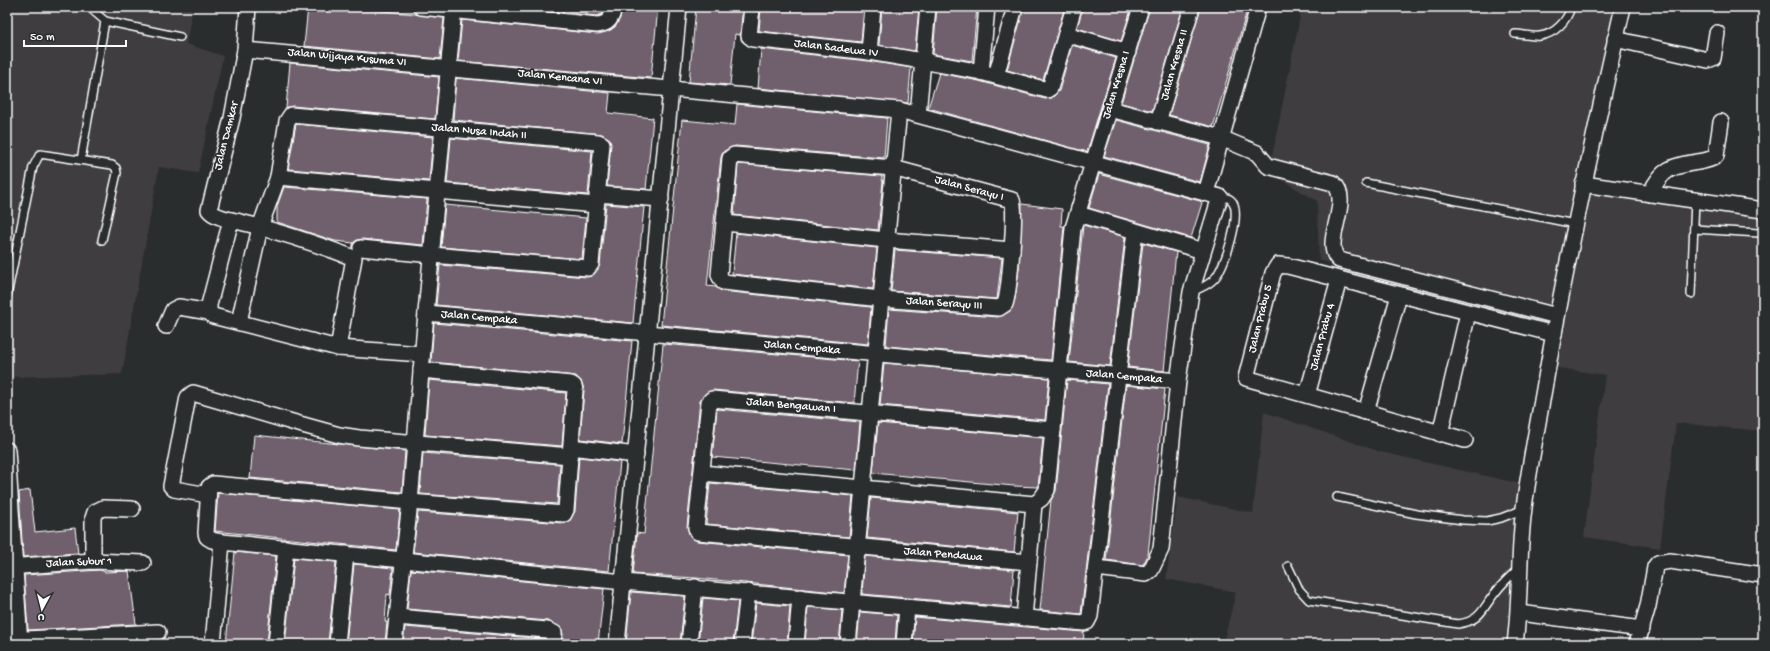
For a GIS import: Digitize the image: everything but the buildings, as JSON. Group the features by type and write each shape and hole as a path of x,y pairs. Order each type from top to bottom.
{"street":[{"name":"Jalan Damkar","path":"248,7 245,50 232,118 208,208 211,213 231,220 260,227 354,258 338,348"},
{"path":"421,7 454,8 597,26 604,25 609,22 612,17 614,7"},
{"path":"617,644 679,7"},
{"name":"Jalan Sadewa IV","path":"752,7 748,32 750,38 757,40 869,52 922,61 981,72 1045,90 1050,89 1066,34"},
{"path":"869,52 873,7"},
{"path":"918,114 928,7"},
{"path":"981,72 987,7"},
{"path":"996,76 1015,7"},
{"path":"1074,7 1066,34 1128,52"},
{"name":"Jalan Kresna I","path":"1034,504 1042,499 1047,490 1073,228 1141,7"},
{"name":"Jalan Kresna II","path":"1158,122 1192,7"},
{"path":"1096,568 1146,574 1151,570 1161,549 1178,381 1191,292 1203,251 1221,138 1258,7"},
{"path":"1515,644 1519,613 1520,567 1524,509 1557,316 1575,224 1623,7"},
{"path":"394,644 410,502 454,8"},
{"path":"1616,39 1708,60 1713,58 1717,33"},
{"name":"Jalan Wijaya Kusuma VI","path":"245,50 448,67"},
{"name":"Jalan Kencana VI","path":"448,67 899,110 918,114 1093,164 1213,195"},
{"path":"1110,109 1221,138 1257,153 1268,166 1328,181 1336,185 1340,194 1340,199 1333,244 1334,253 1339,260 1557,316"},
{"path":"848,644 899,110"},
{"name":"Jalan Nusa Indah II","path":"278,177 287,121 289,117 294,115 599,142 602,146 591,264 588,268 361,248"},
{"path":"1650,194 1656,180 1662,173 1678,165 1707,161 1716,156 1721,122"},
{"path":"893,168 732,156 730,158 725,223 886,240 1012,250"},
{"name":"Jalan Serayu I","path":"893,168 1012,200 1014,207 1012,250 1005,304"},
{"path":"239,322 260,227 278,177 437,190 596,199 661,199"},
{"path":"1583,184 1763,210"},
{"path":"1078,214 1203,251"},
{"path":"209,312 209,306 231,220"},
{"name":"Jalan Serayu III","path":"725,223 719,275 723,282 881,299 998,308 1005,304"},
{"path":"421,370 572,385 575,390 571,452 566,510 563,515 214,484 209,486 208,495 206,533 209,539 222,542 624,582 695,587 1080,624 1087,622 1090,616 1135,231"},
{"name":"Jalan Prabu 5","path":"1307,395 1246,378 1273,273 1278,265 1283,265 1339,280"},
{"path":"1339,280 1554,334"},
{"name":"Jalan Prabu 4","path":"1307,395 1339,280"},
{"path":"1366,412 1399,295"},
{"path":"166,326 171,312 177,307 209,312 213,316 338,348 422,354"},
{"name":"Jalan Cempaka","path":"426,313 876,355 1178,381"},
{"path":"1440,434 1468,313"},
{"path":"208,495 174,489 171,486 188,397 192,393 339,435 360,438 415,443 636,455"},
{"path":"1307,395 1464,440"},
{"name":"Jalan Bengawan I","path":"702,473 709,402 712,399 1053,430"},
{"path":"7,450 15,641 158,632"},
{"path":"702,473 1034,504 1024,618"},
{"name":"Jalan Pendawa","path":"702,473 696,528 698,532 1029,562"},
{"path":"93,561 93,518 95,512 103,508 132,509"},
{"path":"213,644 222,542"},
{"path":"276,644 286,548"},
{"path":"337,644 346,554"},
{"name":"Jalan Subur 1","path":"11,567 93,561 143,563"},
{"path":"1636,644 1642,629 1648,606 1652,575 1658,563 1670,561 1763,575"},
{"path":"689,644 695,587"},
{"path":"742,644 748,592"},
{"path":"796,644 800,597"},
{"path":"904,644 907,607"},
{"path":"1519,613 1642,629"},
{"path":"397,616 548,630 554,633 553,644"}],"lane":[{"path":"89,7 105,21 180,37"},
{"path":"1515,34 1540,36 1550,33 1563,22 1571,7"},
{"path":"81,160 105,21"},
{"path":"7,296 33,167 37,157 42,154 112,165 116,170 102,240"},
{"path":"1366,183 1575,224"},
{"path":"1191,292 1214,280 1221,270 1234,231 1236,216 1232,200 1213,195"},
{"path":"1691,294 1695,200"},
{"path":"1694,229 1759,233"},
{"path":"1336,497 1416,514 1463,520 1487,521 1501,518 1524,509"},
{"path":"1288,566 1299,589 1309,600 1458,624 1468,623 1478,616 1494,595 1520,567"}],"shaded area":[{"path":"7,7 193,7 186,44 223,56 198,173 159,167 122,374 7,377"},
{"path":"1302,7 1617,7 1577,187 1763,215 1763,431 1676,423 1660,548 1584,537 1605,375 1546,366 1546,322 1319,260 1317,201 1269,172"},
{"path":"1264,412 1381,452 1521,484 1511,544 1509,634 1507,644 1223,644 1236,592 1166,579 1178,497 1253,513"}]}
